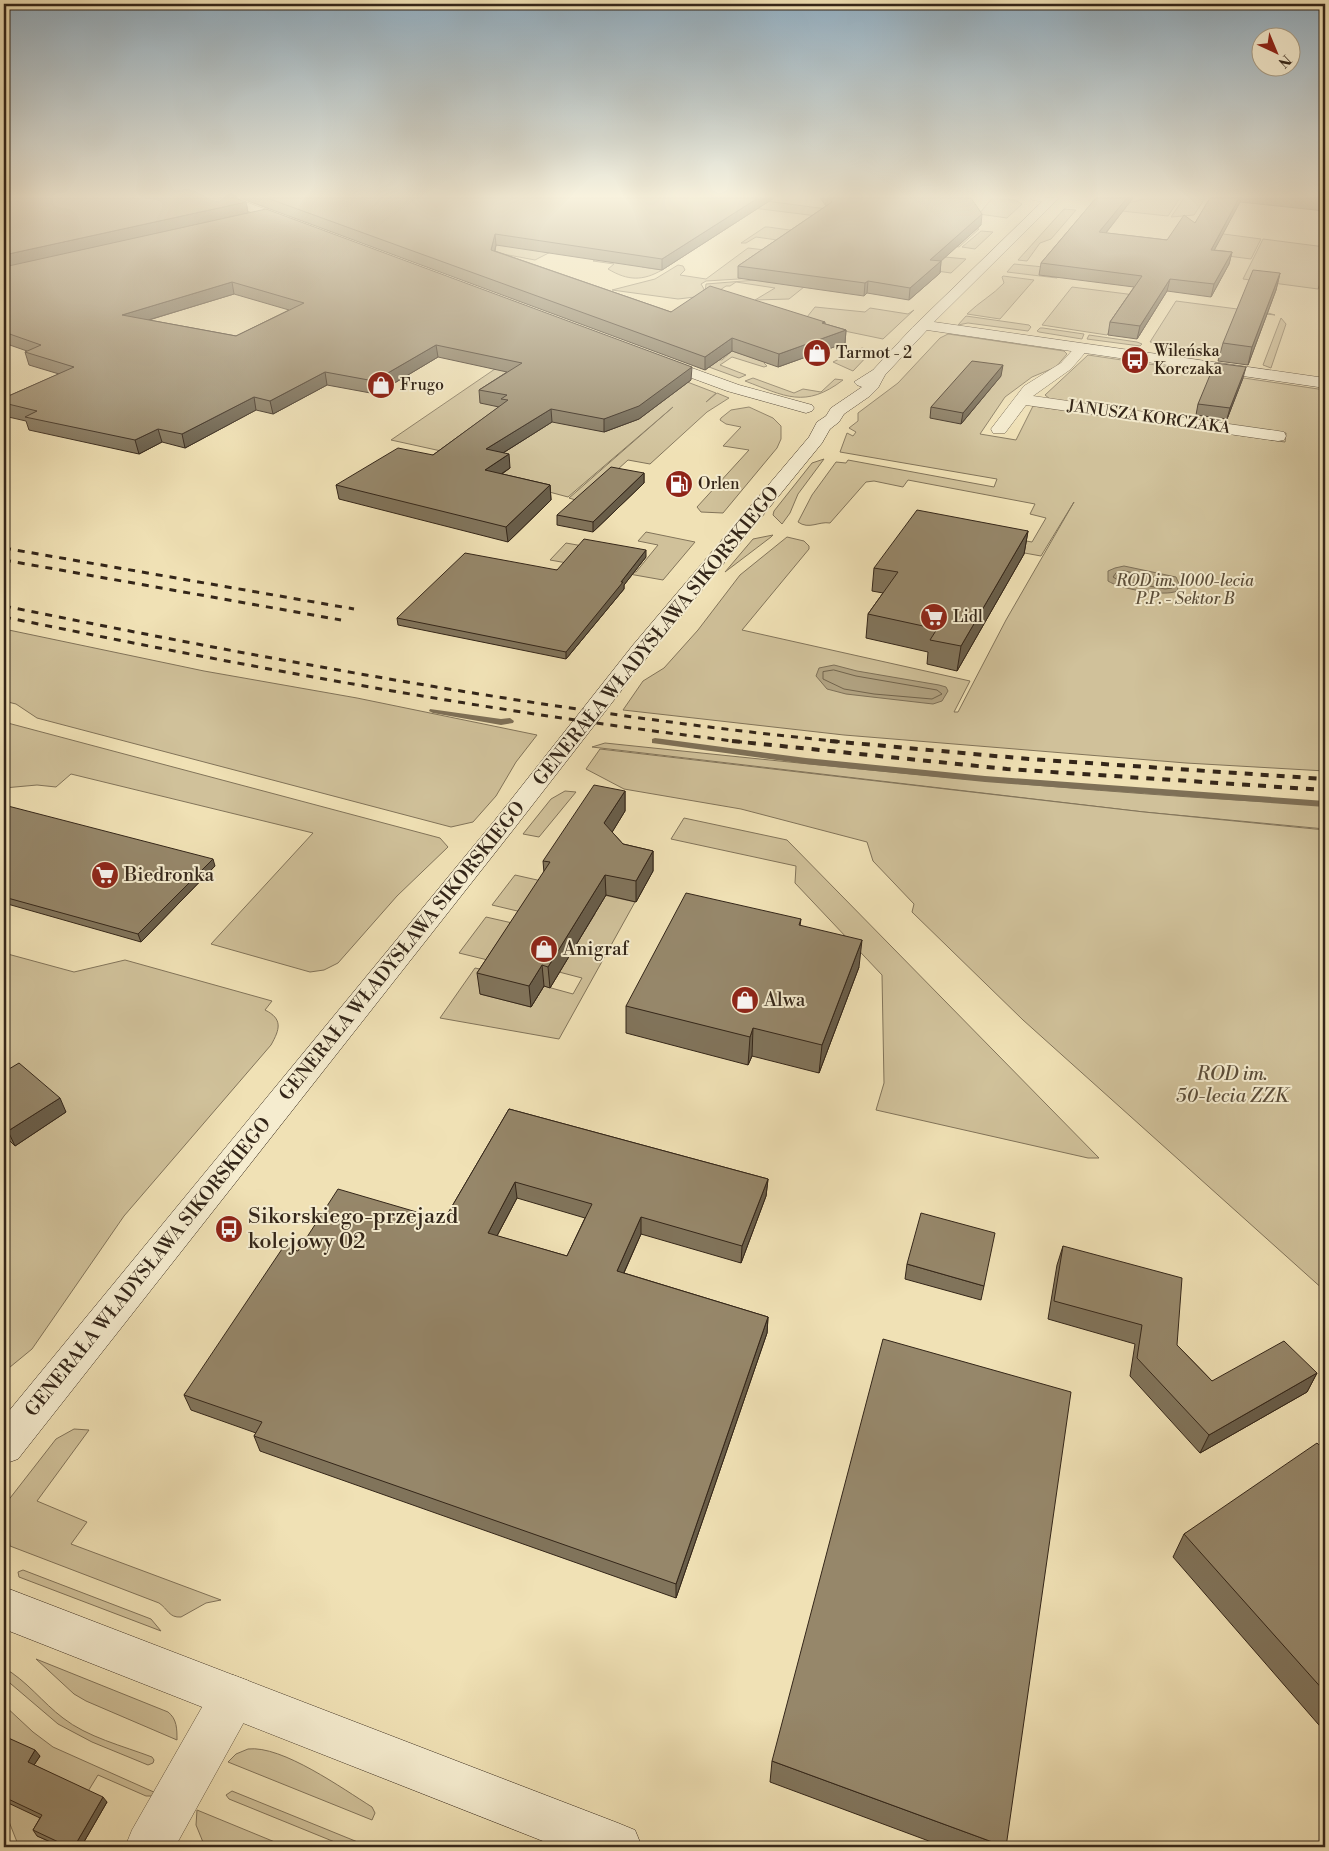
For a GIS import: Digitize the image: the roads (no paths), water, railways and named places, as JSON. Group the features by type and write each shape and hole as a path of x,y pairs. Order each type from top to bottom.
{"street":[{"name":"GENERAŁA WŁADYSŁAWA SIKORSKIEGO","path":"4,1446 504,825 641,650 816,439 812,416 841,408 864,393 872,385 878,373 965,284"},
{"path":"924,325 1325,383"},
{"name":"JANUSZA KORCZAKA","path":"999,429 1030,389 1066,366 1082,348"},
{"path":"642,355 812,416 800,457"},
{"name":"JANUSZA KORCZAKA","path":"1021,399 1278,436"},
{"path":"4,1608 618,1847"},
{"path":"149,1847 233,1697"}],"water":[{"path":"1124,566 1176,577 1179,584 1177,591 1163,593 1142,591 1122,587 1108,581 1108,571"},
{"path":"834,665 857,671 939,685 946,687 948,691 942,701 933,704 846,694 827,689 816,676 819,668"}],"waterway":[{"path":"433,711 501,722 510,721"},
{"path":"655,741 806,761 985,779 1325,804"}],"railway":[{"path":"4,548 354,609"},
{"path":"4,560 341,620"},
{"path":"4,606 422,685 632,717 843,742"},
{"path":"4,617 188,654 464,703 742,742"},
{"path":"732,741 1007,769 1325,790"},
{"path":"830,741 1029,759 1325,779"}],"place":[{"name":"Tarmot - 2","path":"817,353"},
{"name":"Wileńska Korczaka","path":"1135,360"},
{"name":"Frugo","path":"381,385"},
{"name":"Orlen","path":"679,484"},
{"name":"Lidl","path":"934,617"},
{"name":"Biedronka","path":"105,875"},
{"name":"Anigraf","path":"544,949"},
{"name":"Alwa","path":"745,1000"},
{"name":"Sikorskiego-przejazd kolejowy 02","path":"229,1229"}],"park label":[{"name":"ROD im. 1000-lecia P.P. - Sektor B","path":"1185,590"},
{"name":"ROD im. 50-lecia ZZK","path":"1232,1085"}]}
